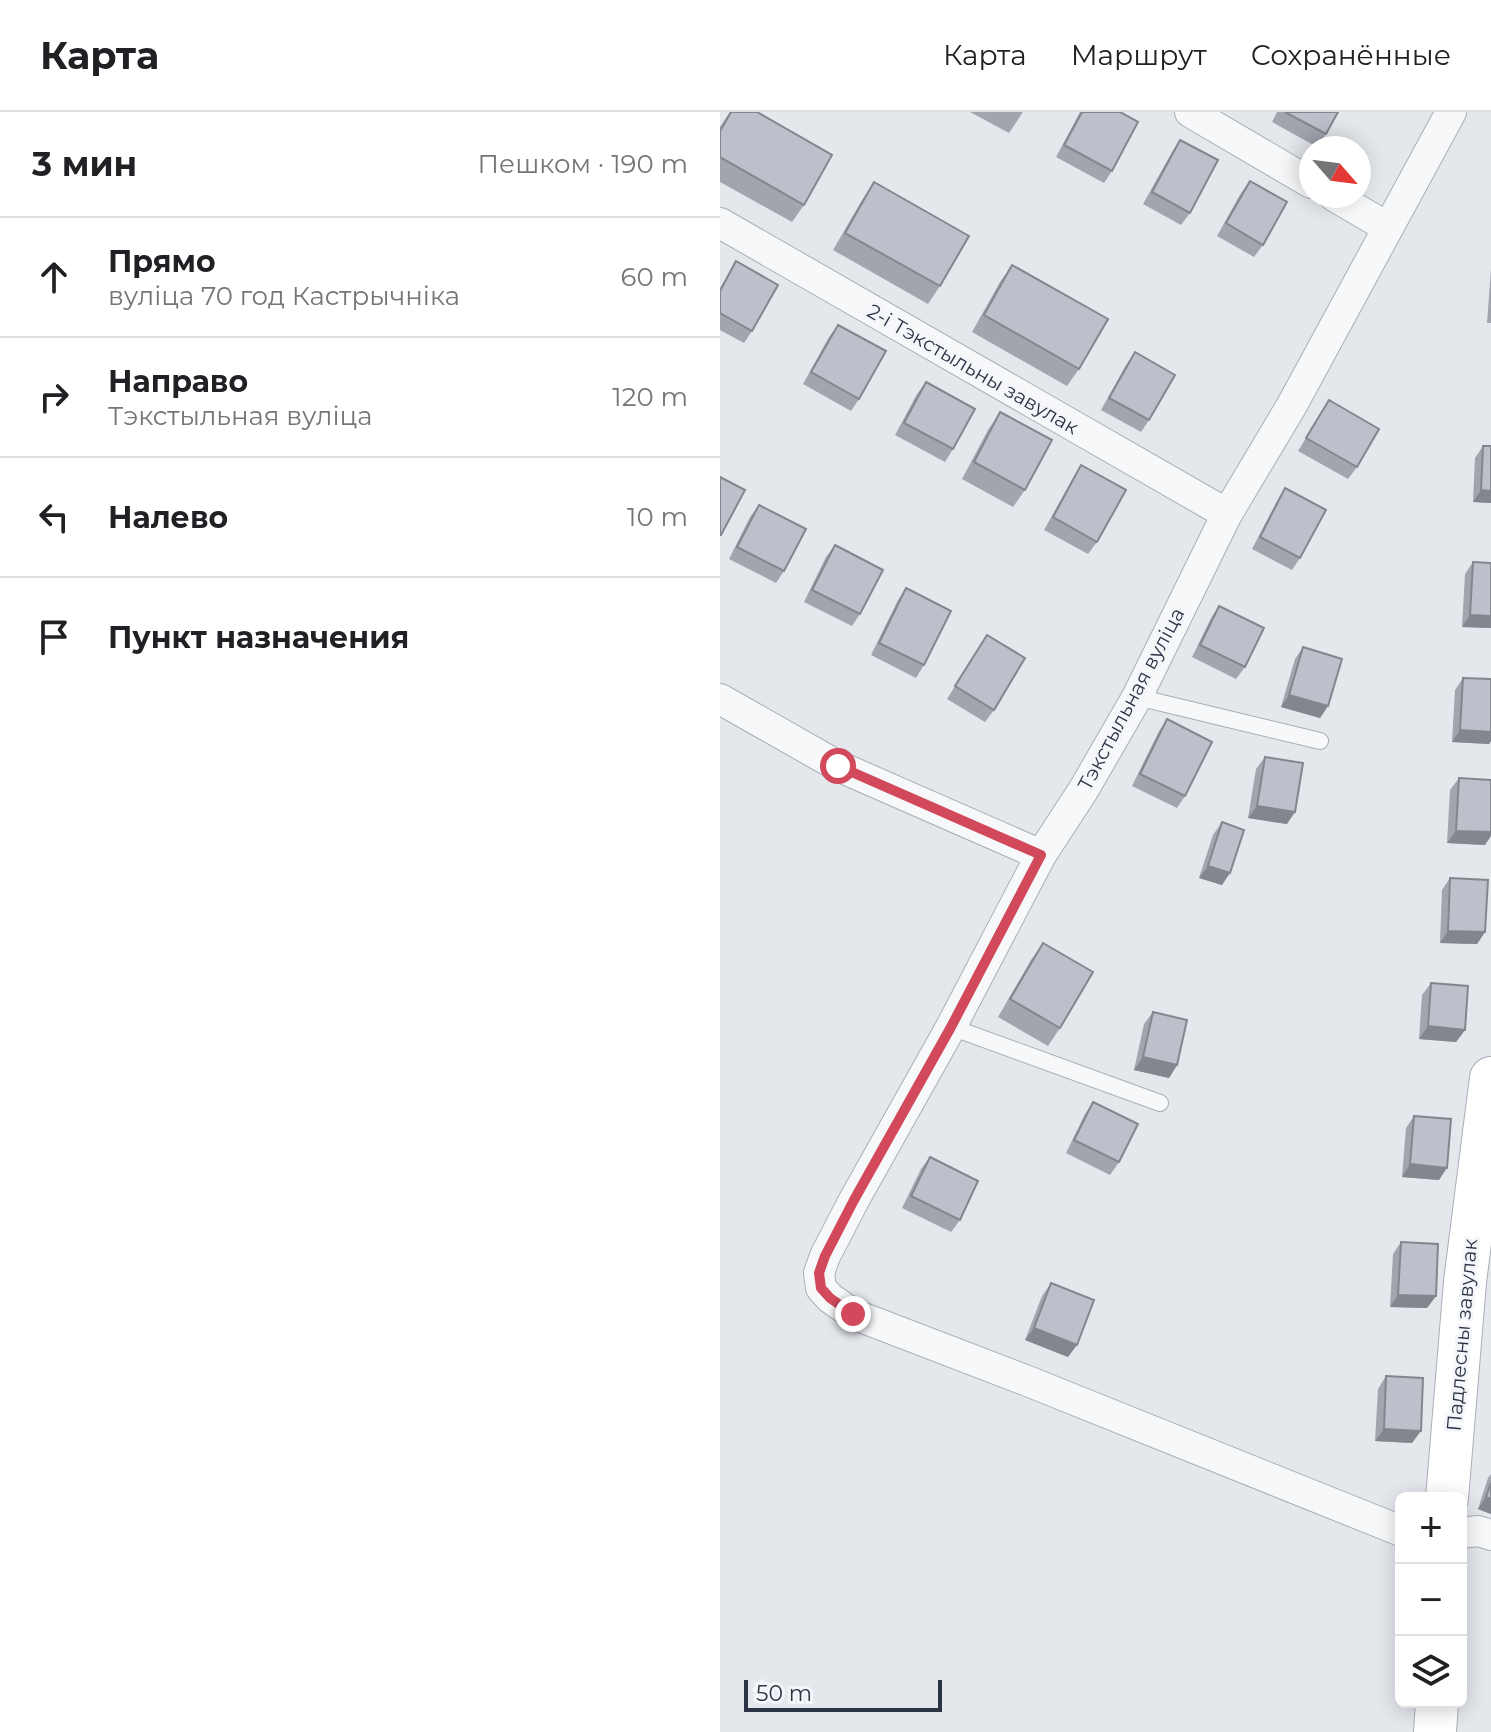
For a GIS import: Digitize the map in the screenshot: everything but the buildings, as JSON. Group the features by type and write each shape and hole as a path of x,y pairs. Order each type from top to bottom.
{"street":[{"path":"1190,112 1299,176"},
{"name":"Тэкстыльная вуліца","path":"1395,1529 853,1314 821,1288 819,1273 854,1200 951,1027 1041,855 1084,789 1137,697 1227,514 1292,405 1451,112"},
{"path":"1355,208 1387,227"},
{"name":"2-і Тэкстыльны завулак","path":"720,223 1227,514"},
{"path":"720,699 838,766 1041,855"},
{"name":"Падлесны завулак","path":"1448,1492 1465,1282 1490,1089"},
{"path":"1467,1532 1478,1531 1491,1535"},
{"path":"1435,1732 1437,1708"}],"lane":[{"path":"1137,697 1320,741"},
{"path":"951,1027 1160,1103"}],"route":[{"path":"838,766 1041,855 825,1256 819,1273 821,1288 853,1314"}]}
